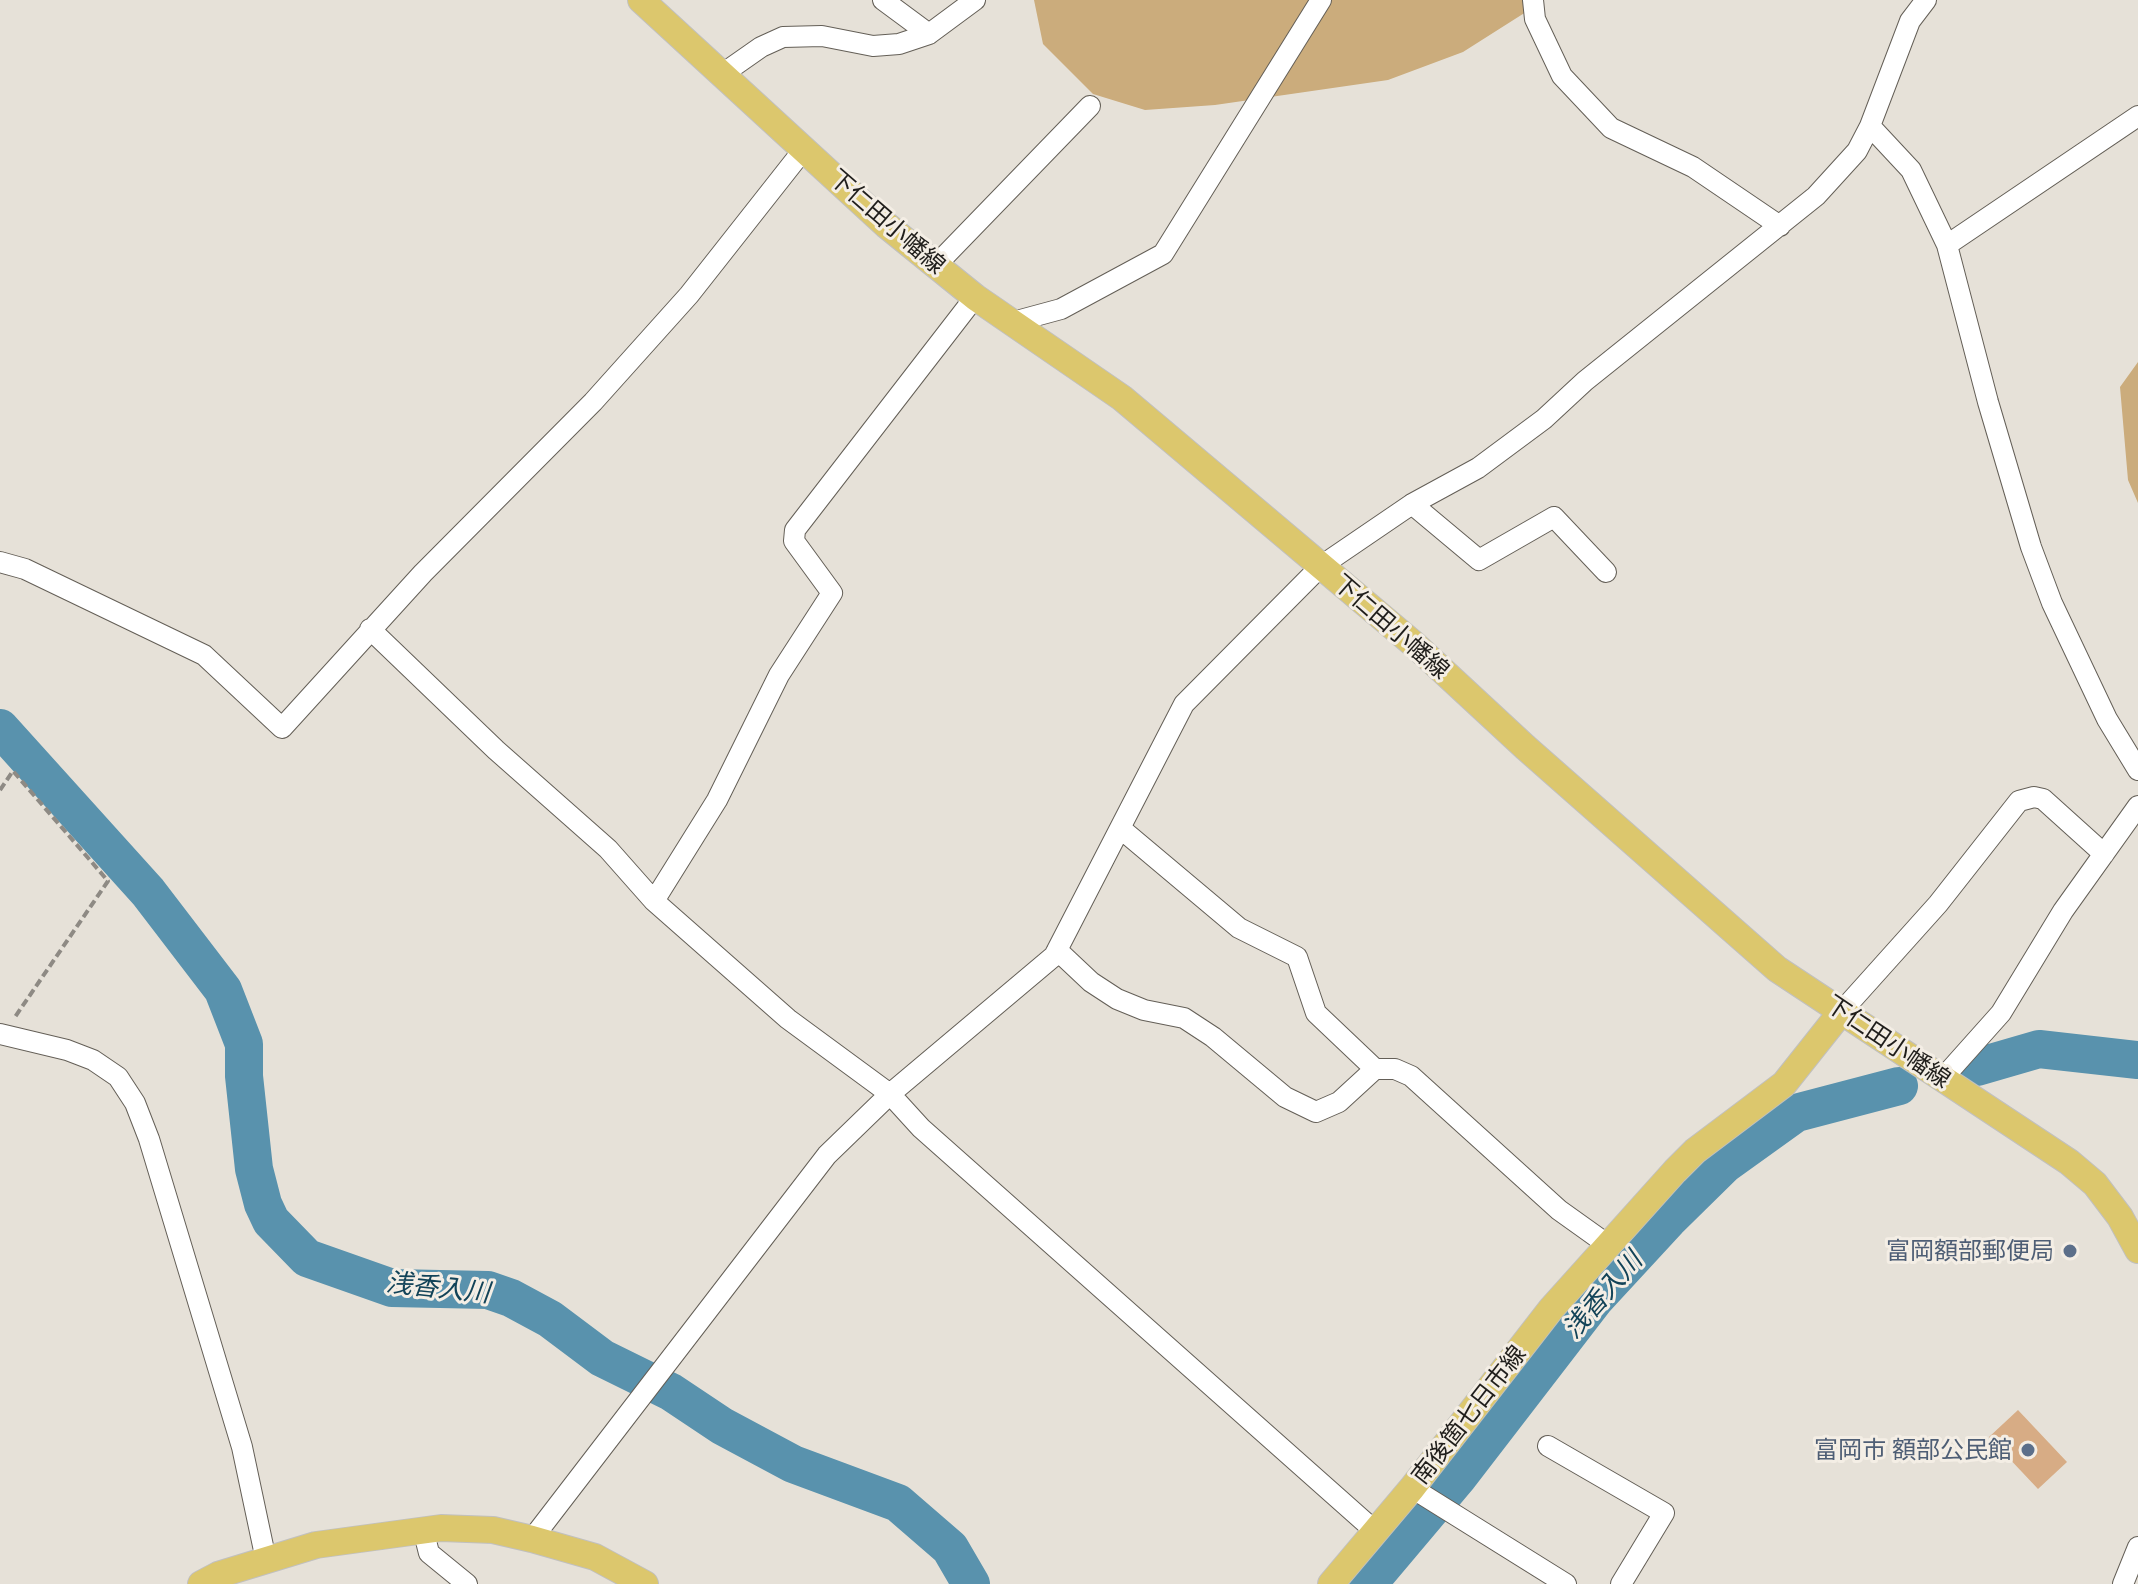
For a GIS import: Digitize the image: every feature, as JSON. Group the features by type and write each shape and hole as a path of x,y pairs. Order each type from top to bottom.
{"main road":[{"name":"下仁田小幡線","path":"651,3 721,75 886,225 975,297 1122,398 1416,646 1777,969 2069,1162 2095,1184 2120,1217 2138,1250"},
{"name":"南後箇七日市線","path":"1331,1584 1376,1532 1422,1494 1551,1309 1608,1245 1695,1151 1784,1084 1842,1011"},
{"path":"201,1584 218,1575 316,1545 423,1529 493,1530 532,1539 595,1557 645,1584"}],"street":[{"path":"883,0 929,34"},
{"path":"721,75 761,47 783,37 822,36 873,46 899,44 929,34 975,0"},
{"path":"1013,322 1061,309 1163,254 1321,0"},
{"path":"1533,0 1535,19 1562,76 1611,128 1693,167 1780,226"},
{"path":"532,1539 827,1155 890,1094 1054,956 1184,704 1321,566 1412,504 1478,468 1544,419 1585,381 1816,196 1857,151 1870,126 1910,21 1926,0"},
{"path":"936,265 1090,106"},
{"path":"1947,245 2138,116"},
{"path":"1870,126 1911,170 1947,245 1988,402 2031,547 2052,603 2107,719 2138,770"},
{"path":"0,562 25,569 204,655 282,728 370,629 603,391 689,295 804,149"},
{"path":"654,901 717,800 779,675 832,593 794,541 795,530 975,297"},
{"path":"1412,504 1479,560 1554,517 1606,572"},
{"path":"370,629 496,750 608,849 654,901 788,1019 890,1094 921,1128 1376,1532"},
{"path":"1842,1011 1938,904 2019,801 2034,797 2043,799 2104,854"},
{"path":"1943,1078 2001,1013 2063,911 2138,806"},
{"path":"1120,828 1239,928 1297,957 1316,1013 1375,1069"},
{"path":"1057,950 1091,982 1117,999 1144,1010 1184,1018 1213,1037 1285,1097 1316,1112 1339,1102 1375,1069 1395,1069 1411,1076 1559,1210 1608,1245"},
{"path":"2,1034 67,1050 93,1060 118,1077 135,1103 149,1139 242,1447 266,1560"},
{"path":"1548,1446 1664,1513 1621,1584"},
{"path":"1422,1494 1566,1584"},
{"path":"423,1529 429,1553 467,1584"},
{"path":"2123,1584 2138,1547"}],"path":[{"path":"0,790 13,771 108,881 2,1034"}],"shaded area":[{"path":"1034,0 1535,0 1526,12 1463,52 1388,80 1215,105 1145,110 1093,94 1043,44"},
{"path":"2138,362 2138,503 2128,480 2120,387"}],"building":[{"name":"富岡市 額部公民館","path":"2018,1410 2067,1462 2038,1489 1989,1437"}],"waterway":[{"name":"浅香入川","path":"0,728 148,892 223,990 244,1044 244,1076 254,1169 263,1204 271,1221 307,1258 392,1288 488,1290 511,1298 550,1319 602,1358 671,1392 722,1426 793,1464 898,1503 950,1548 971,1584"},
{"name":"浅香入川","path":"1977,1067 2039,1049 2138,1060"},
{"name":"浅香入川","path":"1368,1584 1459,1476 1596,1298 1725,1164 1796,1113 1899,1086"}],"place":[{"name":"富岡額部郵便局","path":"2070,1251"},
{"name":"富岡市 額部公民館","path":"2028,1450"}]}
